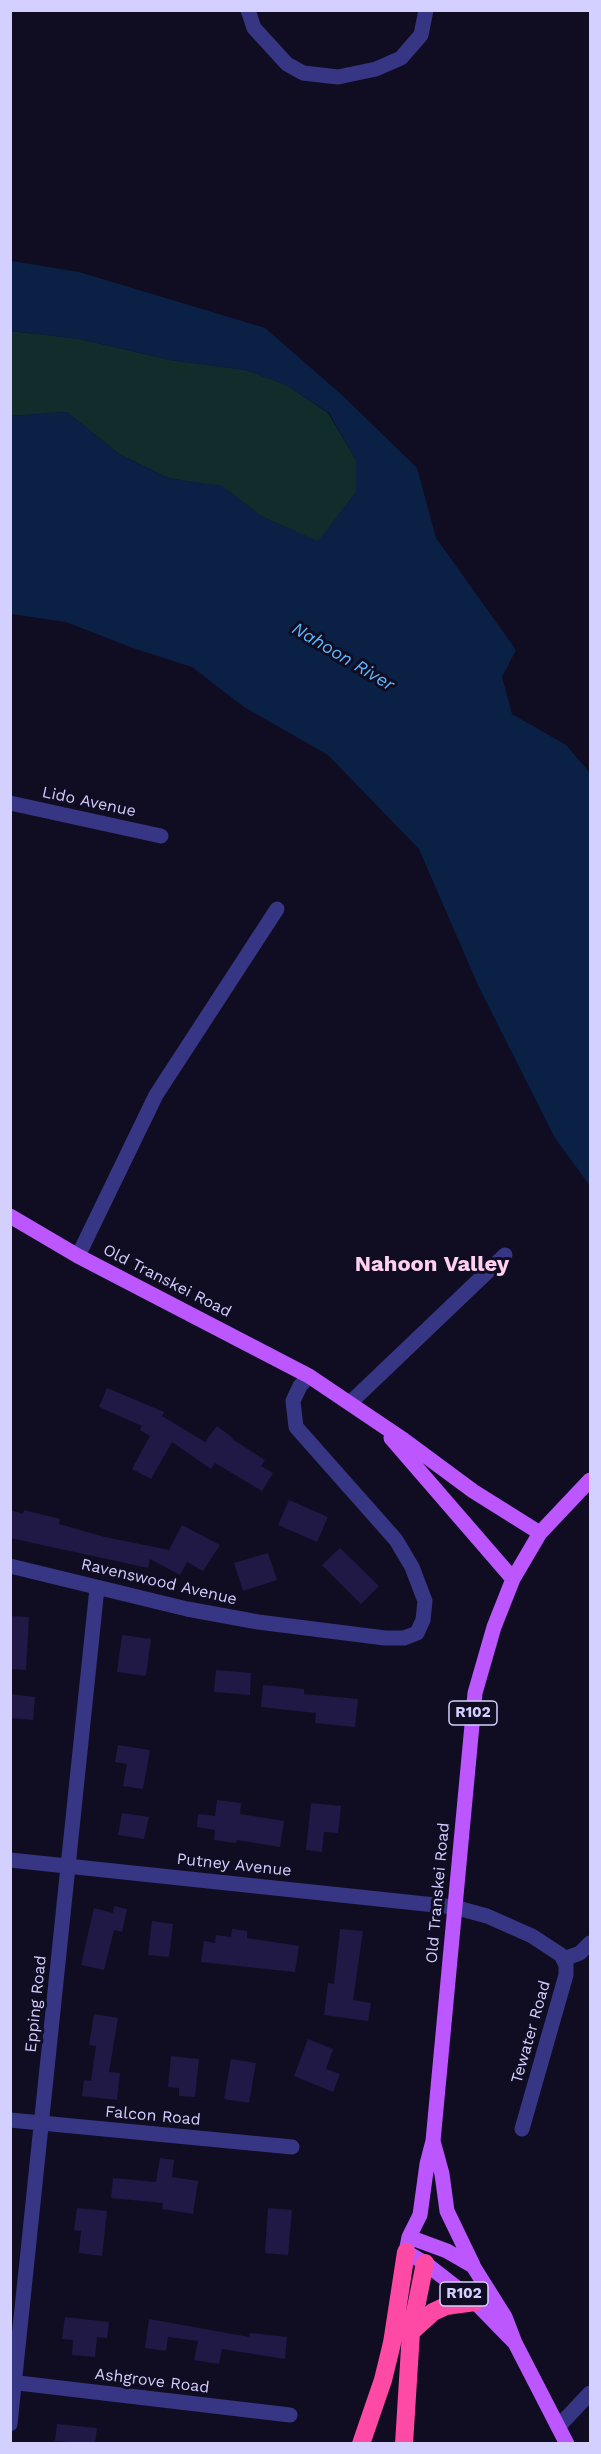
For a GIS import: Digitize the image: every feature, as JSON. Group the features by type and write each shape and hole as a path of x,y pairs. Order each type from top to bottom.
{"highway":[{"path":"361,2444 383,2380 392,2343 407,2245"},
{"path":"404,2444 411,2332 425,2263"},
{"path":"411,2332 433,2312 446,2306 475,2302"}],"main road":[{"name":"Old Transkei Road","path":"10,1216 78,1256 309,1376 351,1402 473,1491 540,1533 513,1579 494,1627 475,1693 433,2141 427,2164 420,2215 407,2245"},
{"name":"Old Transkei Road","path":"377,1422 513,1579"},
{"name":"R102","path":"540,1533 591,1480"},
{"path":"433,2141 440,2166 447,2211 473,2266"},
{"name":"Old Transkei Road","path":"420,2215 429,2243 425,2263"},
{"path":"407,2245 429,2243 473,2266"},
{"name":"R102","path":"407,2245 425,2263 475,2302 515,2343"},
{"name":"R102","path":"473,2266 505,2317 515,2343 567,2444"}],"street":[{"path":"248,10 254,28 287,64 303,73 338,77 376,69 401,58 421,35 426,10"},
{"name":"Lido Avenue","path":"10,803 161,836"},
{"path":"78,1256 156,1095 277,909"},
{"path":"351,1402 505,1255"},
{"name":"Ravenswood Avenue","path":"10,1566 187,1609 258,1622 404,1638 417,1633 425,1611 422,1589 396,1540 296,1427 293,1401 309,1376"},
{"name":"Epping Road","path":"10,2424 97,1587"},
{"name":"Putney Avenue","path":"10,1860 454,1907"},
{"path":"454,1907 487,1916 532,1936 556,1950 564,1959 580,1953 591,1944"},
{"name":"Tewater Road","path":"522,2129 564,1988 566,1965 564,1959"},
{"name":"Falcon Road","path":"10,2120 291,2147"},
{"name":"Ashgrove Road","path":"13,2383 290,2415"},
{"path":"558,2427 591,2393"}],"green space":[{"path":"11,331 80,339 170,360 246,370 286,385 328,413 356,460 356,492 318,542 261,516 223,487 168,478 119,454 67,412 11,416"}],"water":[{"name":"Nahoon River","path":"11,261 79,272 265,328 343,396 417,468 436,538 516,650 502,677 512,714 566,745 590,773 590,1186 555,1138 478,985 419,849 328,755 244,707 192,667 133,648 66,622 11,614 11,416 67,412 119,454 168,478 223,486 261,516 318,541 356,492 356,460 329,413 286,385 246,370 170,360 80,339 11,331"}],"building":[{"path":"107,1388 164,1412 162,1416 205,1442 217,1426 232,1439 265,1460 261,1466 273,1473 262,1491 215,1463 211,1469 172,1442 151,1479 132,1469 150,1436 140,1430 142,1426 99,1407"},
{"path":"289,1500 328,1517 317,1542 278,1525"},
{"path":"10,1510 23,1514 24,1510 60,1519 59,1524 105,1537 169,1550 182,1525 220,1545 203,1571 187,1562 180,1575 150,1559 148,1568 10,1538"},
{"path":"340,1548 379,1586 361,1604 322,1565"},
{"path":"268,1553 277,1580 243,1591 234,1563"},
{"path":"10,1616 29,1617 26,1670 10,1669"},
{"path":"122,1635 151,1639 146,1676 117,1672"},
{"path":"216,1670 251,1673 250,1695 214,1692"},
{"path":"263,1685 304,1689 304,1694 358,1699 355,1727 315,1723 316,1713 261,1707"},
{"path":"10,1694 35,1697 33,1720 10,1718"},
{"path":"118,1745 150,1750 143,1789 123,1786 127,1764 115,1762"},
{"path":"217,1800 241,1803 240,1814 284,1821 280,1847 237,1840 236,1843 214,1840 215,1830 197,1827 198,1814 215,1816"},
{"path":"311,1803 341,1806 338,1833 324,1832 322,1852 306,1850"},
{"path":"122,1813 149,1817 144,1839 118,1835"},
{"path":"114,1906 127,1909 122,1932 114,1930 104,1970 81,1965 94,1908 113,1913"},
{"path":"152,1921 173,1924 169,1957 148,1955"},
{"path":"232,1929 247,1931 247,1938 299,1946 295,1972 201,1962 204,1941 215,1943 216,1935 231,1937"},
{"path":"340,1929 363,1931 353,2000 371,2003 368,2021 324,2015 328,1983 334,1984"},
{"path":"94,2014 118,2018 109,2072 120,2073 117,2100 82,2096 84,2080 91,2081 96,2046 89,2045"},
{"path":"308,2039 333,2049 326,2069 340,2074 333,2092 294,2076"},
{"path":"171,2056 199,2059 195,2097 179,2096 179,2088 168,2087"},
{"path":"231,2059 256,2063 249,2103 224,2099"},
{"path":"160,2158 174,2160 172,2177 198,2181 193,2214 162,2209 163,2203 111,2198 113,2178 156,2182"},
{"path":"77,2208 107,2211 102,2256 79,2253 81,2231 74,2230"},
{"path":"268,2208 292,2210 288,2255 265,2253"},
{"path":"65,2317 109,2322 107,2338 97,2337 95,2357 72,2355 73,2340 62,2339"},
{"path":"149,2319 249,2337 250,2333 287,2337 285,2359 222,2349 219,2364 194,2360 198,2341 168,2337 166,2351 145,2348"},
{"path":"57,2424 97,2428 95,2444 55,2441"}],"district":[{"name":"Nahoon Valley","path":"432,1265"}]}
